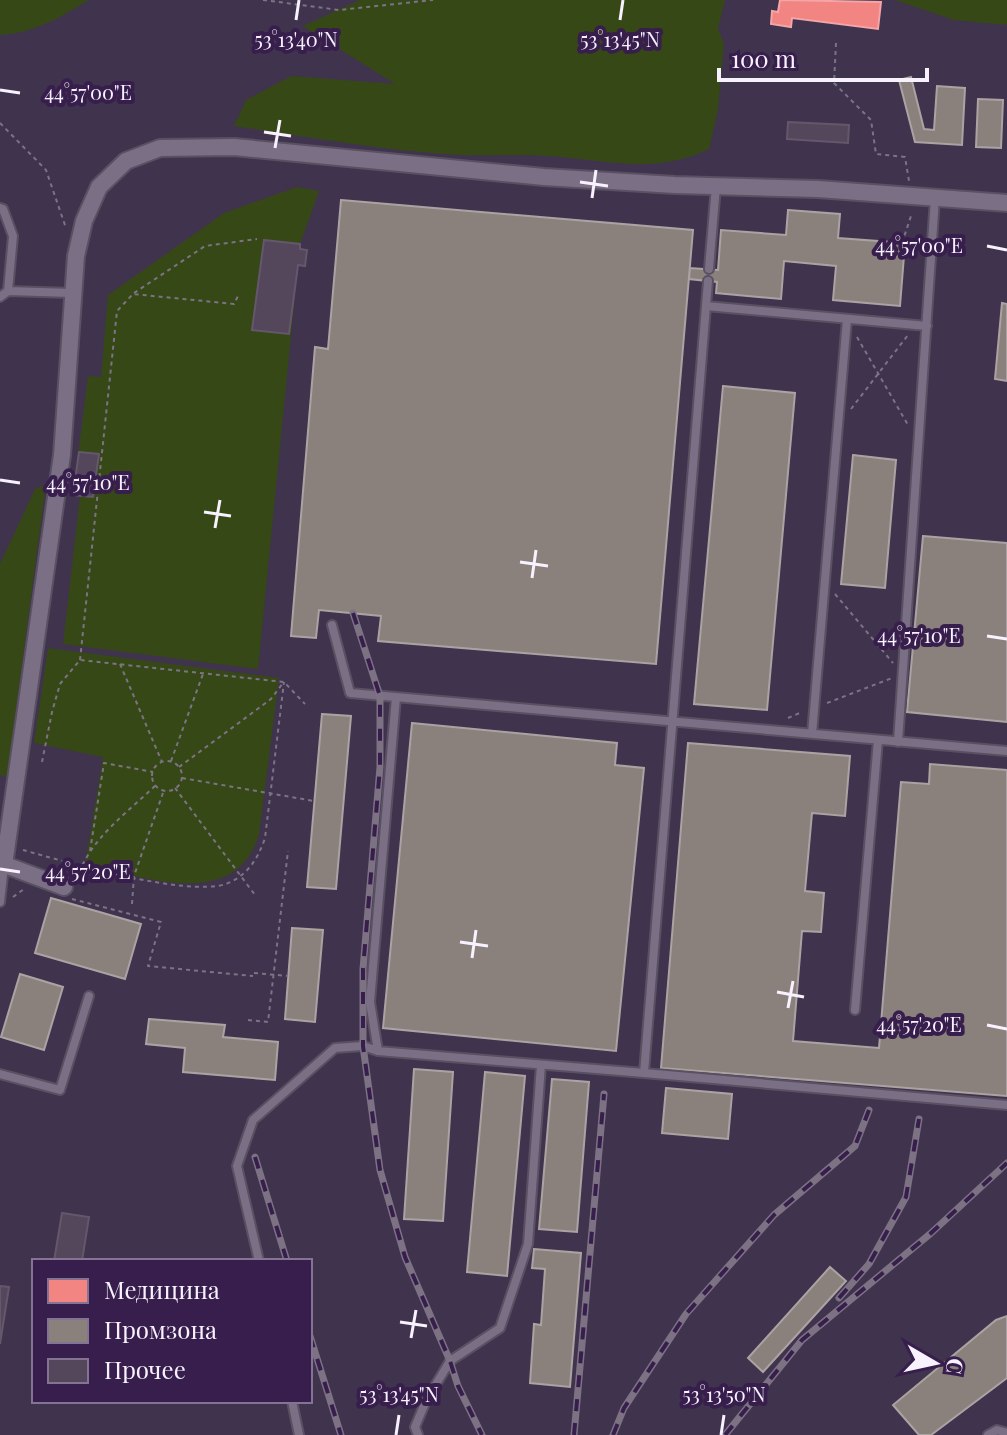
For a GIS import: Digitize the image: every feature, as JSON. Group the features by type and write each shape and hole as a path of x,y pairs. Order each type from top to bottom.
{"street":[{"path":"70,891 2,864 25,763 62,455 76,256 84,221 99,187 126,161 160,148 234,147 544,177 818,189 1007,203"}],"lane":[{"path":"709,269 716,186"},
{"path":"898,742 935,198"},
{"path":"0,208 13,236 4,294 72,293"},
{"path":"644,1073 708,281"},
{"path":"706,306 927,326"},
{"path":"812,734 847,319"},
{"path":"332,625 350,693 1007,751"},
{"path":"378,1051 370,1002 396,697"},
{"path":"855,1010 878,740"},
{"path":"1,898 2,864"},
{"path":"0,1074 60,1090 89,996"},
{"path":"259,1259 237,1166 253,1120 335,1048 363,1046 378,1051 1007,1105"},
{"path":"418,1435 415,1427 443,1370 450,1361 500,1328 528,1244 541,1065"},
{"path":"292,1403 299,1435"},
{"path":"988,1435 997,1430 1007,1433"}],"path":[{"path":"263,0 339,10 433,0"},
{"path":"836,43 834,83 871,120 876,154 905,157 913,210 902,243"},
{"path":"0,123 46,170 66,227"},
{"path":"42,762 60,684 80,660 117,311 133,294 205,246 257,239"},
{"path":"133,294 234,304 239,294"},
{"path":"847,319 919,442"},
{"path":"838,427 910,332 927,326"},
{"path":"788,718 902,674 824,581"},
{"path":"80,660 284,682 305,704"},
{"path":"120,663 162,762"},
{"path":"171,761 204,673"},
{"path":"179,767 271,699 284,682"},
{"path":"7,845 80,867 196,888 225,884 240,877 260,853 271,794 284,682"},
{"path":"153,772 162,762 171,761 179,767 182,778"},
{"path":"90,851 104,763 153,772"},
{"path":"153,772 156,785 164,790 175,788 182,778"},
{"path":"182,778 314,801"},
{"path":"156,785 90,851 70,891 161,922 148,966 288,976"},
{"path":"175,788 255,895"},
{"path":"132,904 134,876 164,790"},
{"path":"248,1020 268,1022 288,851"},
{"path":"1,898 13,897 27,887"}],"green space":[{"path":"0,0 89,0 36,28 0,35"},
{"path":"360,0 725,0 718,28 724,44 718,110 709,149 668,162 629,164 546,156 432,153 234,126 246,100 291,76 395,84 303,26"},
{"path":"895,0 1007,0 1007,25 954,20"},
{"path":"297,187 319,191 300,244 300,249 307,250 305,266 298,265 258,669 63,644 80,496 73,495 88,376 101,377 108,295 224,213"},
{"path":"46,484 7,777 0,775 0,564 35,489"},
{"path":"48,648 279,678 259,834 247,858 230,874 209,881 185,883 159,881 85,865 103,757 34,743"}],"building: Медицина":[{"path":"780,0 881,2 878,29 792,18 791,27 771,24 772,11 778,12"}],"building: Промзона":[{"path":"911,77 924,129 934,130 937,86 965,88 962,145 915,142 899,80"},
{"path":"978,99 1003,100 1001,148 976,147"},
{"path":"341,200 693,230 656,664 378,641 381,616 319,610 316,638 291,636 315,347 328,349"},
{"path":"788,210 840,214 838,238 905,243 900,306 833,300 836,266 784,261 781,299 716,293 717,282 689,279 690,268 718,270 721,230 786,235"},
{"path":"1002,303 1007,304 1007,381 995,379"},
{"path":"723,386 795,393 767,710 694,704"},
{"path":"853,455 896,460 885,588 841,584"},
{"path":"923,536 1007,543 1007,722 907,712"},
{"path":"322,714 351,716 336,889 307,887"},
{"path":"412,723 617,743 615,765 644,768 616,1051 383,1028"},
{"path":"688,743 850,756 845,816 812,813 805,891 824,893 821,932 802,931 793,1041 879,1048 901,782 929,784 930,764 1007,770 1007,1096 661,1068"},
{"path":"51,898 141,924 125,979 35,953"},
{"path":"292,928 323,930 315,1022 285,1019"},
{"path":"20,974 63,987 44,1050 1,1037"},
{"path":"149,1019 225,1025 223,1037 278,1042 275,1080 183,1072 185,1048 146,1044"},
{"path":"414,1069 453,1072 443,1221 404,1219"},
{"path":"485,1072 525,1076 507,1276 467,1272"},
{"path":"552,1079 589,1082 577,1232 539,1229"},
{"path":"666,1088 732,1094 728,1139 662,1133"},
{"path":"534,1249 581,1253 570,1387 530,1383 534,1324 541,1325 545,1269 532,1268"},
{"path":"830,1267 846,1281 763,1372 748,1358"},
{"path":"1007,1316 1007,1378 931,1435 919,1435 893,1405 996,1320"}],"building: Прочее":[{"path":"788,122 849,125 848,143 787,139"},
{"path":"264,240 300,244 300,249 307,250 305,266 298,265 289,334 252,330"},
{"path":"79,452 99,454 93,497 73,495"},
{"path":"62,1213 89,1217 82,1259 54,1259"},
{"path":"0,1286 9,1287 0,1344"}],"railway":[{"path":"353,613 380,696 380,767 363,969 363,1046 380,1170 405,1257 458,1386 482,1435"},
{"path":"574,1435 604,1094"},
{"path":"613,1435 624,1408 686,1314 774,1215 855,1146 869,1110"},
{"path":"839,1298 869,1264 906,1197 919,1119"},
{"path":"255,1157 286,1259"},
{"path":"725,1435 802,1340 930,1234 1007,1163"},
{"path":"312,1342 341,1435"}]}
